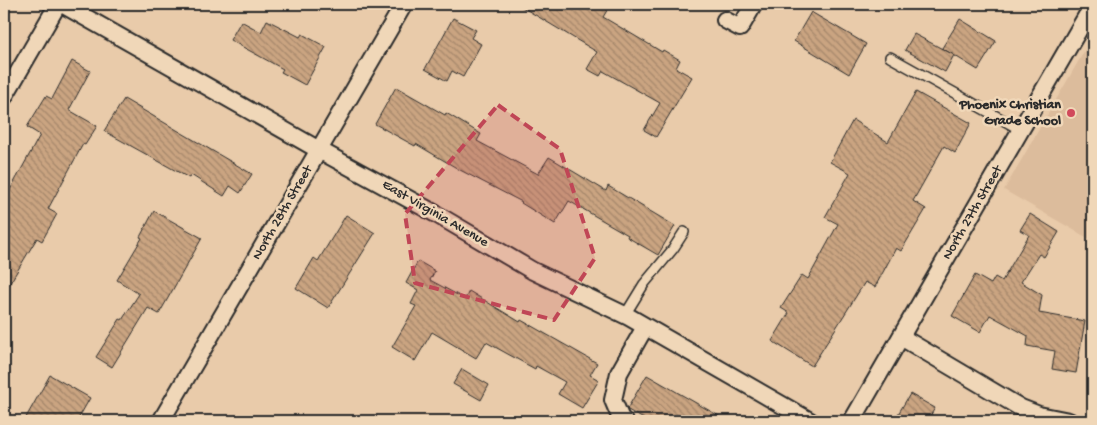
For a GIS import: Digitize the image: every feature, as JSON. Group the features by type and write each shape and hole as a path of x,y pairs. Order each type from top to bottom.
{"street":[{"path":"4,97 58,4"},
{"name":"East Virginia Avenue","path":"62,4 436,214 533,271 625,315 810,421"},
{"name":"North 28th Street","path":"161,421 404,4"},
{"path":"725,20 740,28 754,4"},
{"name":"North 27th Street","path":"852,421 1093,5"},
{"path":"624,421 621,419 613,400 619,373 645,327"},
{"path":"901,337 1021,408 1039,415 1069,421"}],"lane":[{"path":"890,57 1021,130"},
{"path":"625,315 644,284 674,249 684,232"}],"highlighted area":[{"path":"498,105 560,149 595,258 554,320 415,283 405,214"}],"shaded area":[{"name":"Phoenix Christian Grade School","path":"1093,36 1093,241 1004,190"}],"building":[{"path":"517,4 611,4 603,17 662,52 663,50 680,60 676,68 692,77 656,137 644,130 660,103 603,71 600,76 587,69 597,52"},
{"path":"811,12 866,44 849,74 794,41"},
{"path":"453,18 476,30 471,38 481,44 463,77 452,71 447,81 425,69"},
{"path":"960,19 996,41 978,70 942,48"},
{"path":"267,20 300,37 302,34 326,47 305,85 281,72 283,69 230,40 241,21 261,32"},
{"path":"914,34 954,55 945,72 905,50"},
{"path":"72,61 90,71 69,110 97,126 85,145 83,144 48,209 57,214 42,241 37,238 4,293 4,201 40,135 27,127 46,96 52,99"},
{"path":"396,87 481,134 477,141 538,174 549,157 606,191 608,186 675,226 658,255 627,237 628,235 569,201 555,224 522,202 460,170 416,144 415,146 375,124"},
{"path":"916,92 971,123 955,153 944,146 913,201 926,209 901,251 896,248 875,287 865,282 812,366 772,341 789,313 781,308 802,275 808,279 838,224 825,217 850,173 830,162 853,120 888,142"},
{"path":"124,99 252,174 240,193 230,186 224,196 191,175 189,178 104,131"},
{"path":"154,211 202,238 159,314 148,308 112,367 96,357 120,319 122,320 139,294 117,280 142,238 140,237"},
{"path":"1030,214 1059,232 1044,257 1039,254 1021,282 1042,295 1039,313 1085,321 1076,373 1052,369 1055,351 1027,346 1028,336 990,315 980,332 952,316 975,275 991,284 995,277 1002,281 1029,235 1020,230"},
{"path":"346,215 375,233 328,308 296,288 314,258 318,261"},
{"path":"418,261 435,271 430,280 465,299 469,291 520,322 521,320 597,363 590,375 599,380 582,408 558,394 565,382 536,366 535,369 486,342 476,358 432,332 415,361 392,347 416,306 411,304 418,290 406,283"},
{"path":"462,369 489,385 481,400 453,384"},
{"path":"50,375 90,398 77,421 24,421"},
{"path":"647,375 728,421 647,421 627,409"},
{"path":"910,394 935,408 927,421 894,421"}],"place":[{"name":"Phoenix Christian Grade School","path":"1071,113"}]}
